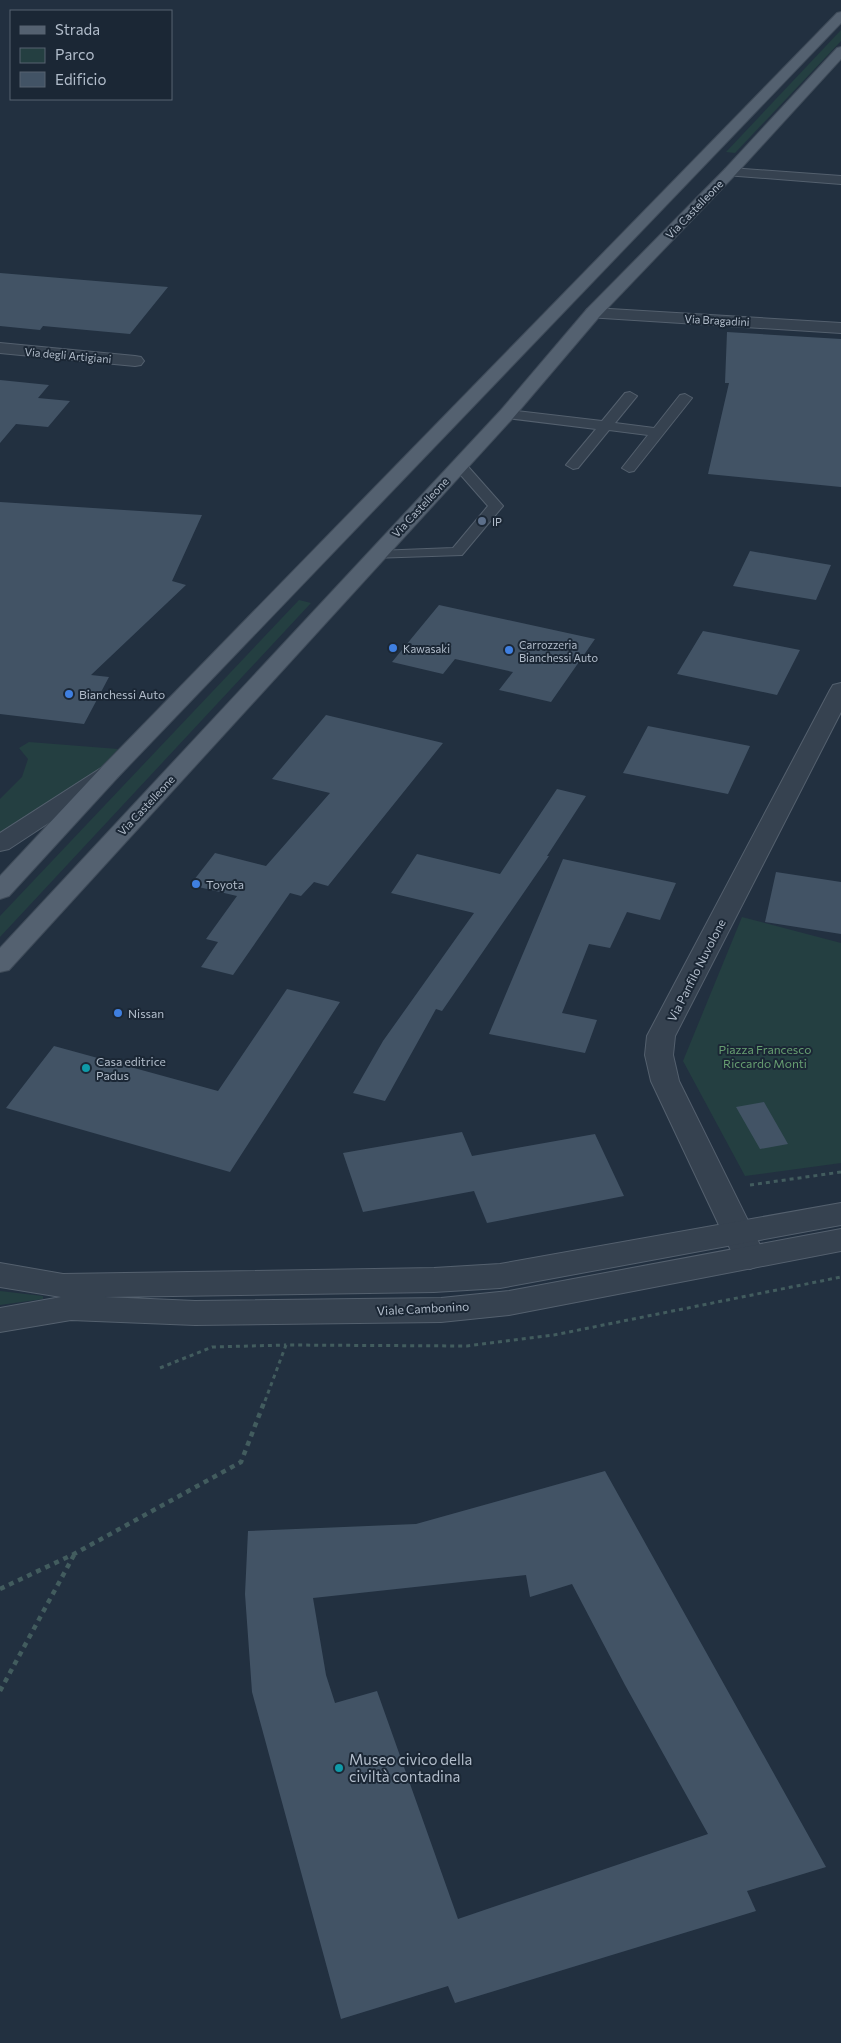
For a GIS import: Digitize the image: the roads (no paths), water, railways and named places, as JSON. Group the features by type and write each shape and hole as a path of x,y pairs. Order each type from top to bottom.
{"main road":[{"path":"0,891 110,772 841,16"},
{"name":"Via Castelleone","path":"0,964 507,414 593,313 730,172 841,51"}],"street":[{"path":"730,172 841,180"},
{"name":"Via Bragadini","path":"593,313 841,328"},
{"name":"Via degli Artigiani","path":"0,348 135,361"},
{"name":"Via Panfilo Nuvolone","path":"745,1245 665,1081 659,1055 662,1036 841,690"},
{"path":"0,844 110,772"},
{"name":"Viale Cambonino","path":"0,1320 71,1308 195,1313 440,1310 509,1303 745,1245 841,1214"},
{"name":"Viale Cambonino","path":"0,1275 63,1286 443,1279 500,1276 745,1245 841,1240"}],"lane":[{"path":"573,465 630,396"},
{"path":"629,468 685,398"},
{"path":"507,414 658,432"},
{"path":"376,555 457,552 496,506 459,465"}],"place":[{"name":"IP","path":"482,521"},
{"name":"Kawasaki","path":"393,648"},
{"name":"Carrozzeria Bianchessi Auto","path":"509,650"},
{"name":"Bianchessi Auto","path":"69,694"},
{"name":"Toyota","path":"196,884"},
{"name":"Nissan","path":"118,1013"},
{"name":"Casa editrice Padus","path":"86,1068"},
{"name":"Museo civico della civiltà contadina","path":"339,1768"}],"park label":[{"name":"Piazza Francesco Riccardo Monti","path":"765,1056"}]}
